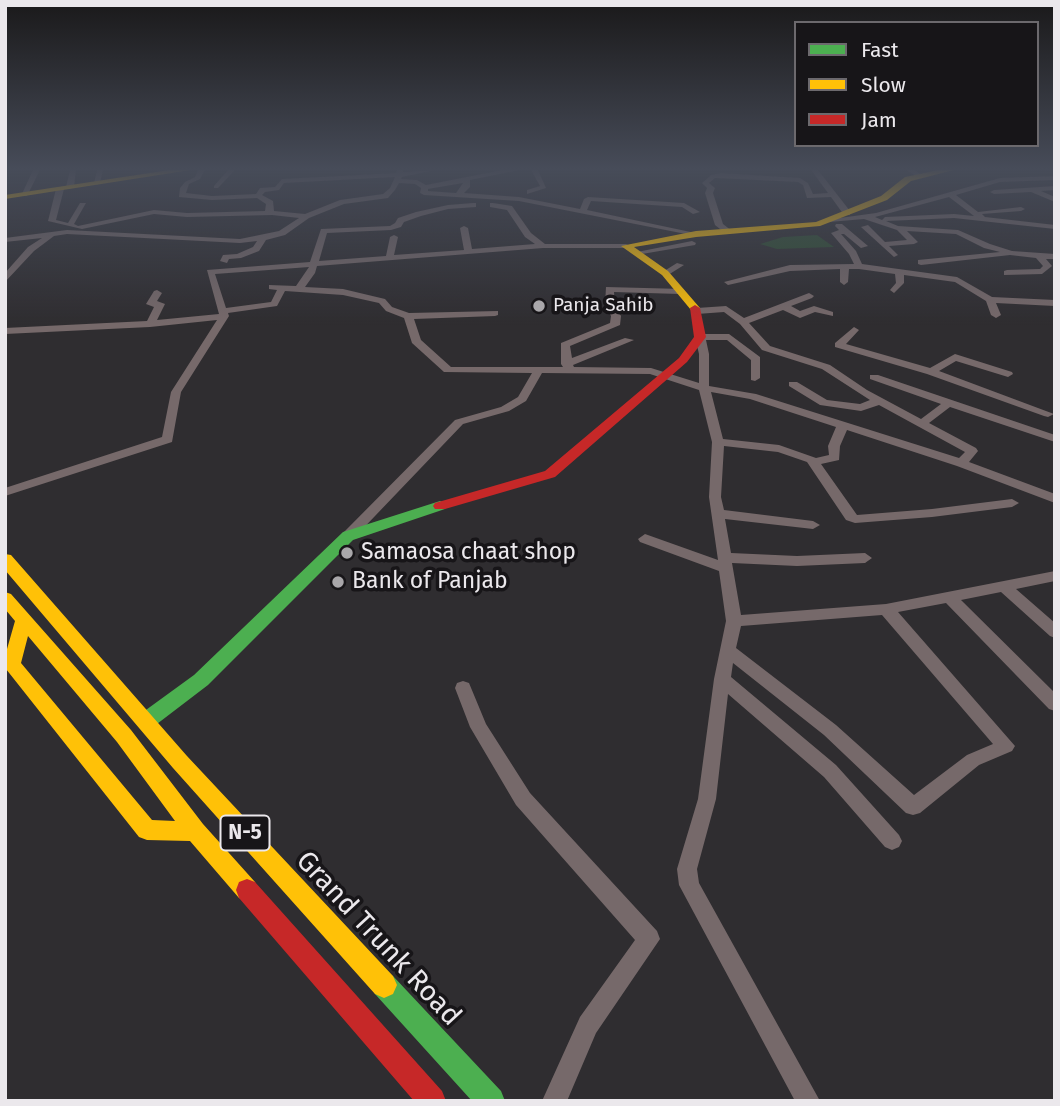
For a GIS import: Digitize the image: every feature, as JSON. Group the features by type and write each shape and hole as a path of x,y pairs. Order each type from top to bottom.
{"main road":[{"path":"631,250 728,231 799,226 821,222"},
{"path":"146,721 201,680 348,536 383,523 550,474 683,360 700,337 697,311 665,273 631,250"},
{"name":"Grand Trunk Road","path":"5,559 190,773 491,1101"},
{"name":"N-5","path":"5,598 124,736 195,831 432,1101"},
{"path":"23,622 12,664 147,830 195,831"}],"street":[{"path":"54,222 71,228 240,241 282,233 298,222"},
{"path":"71,228 74,222"},
{"path":"5,240 53,233 101,222"},
{"path":"298,289 315,263 324,231 391,228 401,222"},
{"path":"519,222 528,235 543,246"},
{"path":"627,222 694,239"},
{"path":"718,222 728,231"},
{"path":"831,222 864,246"},
{"path":"880,222 900,229 958,232 987,246 1055,257"},
{"path":"1018,222 1055,227"},
{"path":"464,228 469,252"},
{"path":"866,228 894,255"},
{"path":"884,244 914,242 900,229"},
{"path":"846,231 835,233 853,253 859,266"},
{"path":"5,279 31,249 53,233"},
{"path":"389,259 394,237"},
{"path":"224,261 226,257 238,256 256,249 263,238"},
{"path":"5,492 168,439 177,392 223,314 210,272 543,246 631,250"},
{"path":"921,262 987,256 1007,257 1005,250"},
{"path":"987,256 1025,285"},
{"path":"1007,273 1042,271 1048,266 1040,256"},
{"path":"5,262 17,263"},
{"path":"665,273 680,265"},
{"path":"844,282 845,265"},
{"path":"728,282 790,268 845,265 953,279 990,300 1055,303"},
{"path":"894,290 900,283 899,272"},
{"path":"5,331 150,324 223,314 275,304 277,287 343,292 382,301 389,309 408,316 495,313"},
{"path":"568,367 565,345 615,325 616,316 610,306 609,289 680,291"},
{"path":"150,324 160,304 150,304 156,293"},
{"path":"743,321 809,296"},
{"path":"990,300 996,315"},
{"path":"785,307 800,315 814,309 830,314"},
{"path":"697,311 723,308 743,321 766,348 826,367 879,401 972,451 961,463"},
{"path":"408,316 416,341 449,370 539,370 568,367 651,371 704,388 752,396 961,463 1055,499"},
{"path":"853,330 839,345 1053,409 1032,430"},
{"path":"755,378 756,359 729,337 700,337 704,354 704,388 718,442 715,497 734,621 722,679 707,799 687,869 689,885 808,1101"},
{"path":"568,367 629,340"},
{"path":"931,372 955,357 1008,374"},
{"path":"348,536 459,422 505,409 522,399 539,370"},
{"path":"874,377 1055,439"},
{"path":"793,384 824,403 861,408 879,401"},
{"path":"920,423 930,419 948,403"},
{"path":"814,461 835,457 834,446 843,425"},
{"path":"718,442 779,449 814,461 850,517 855,519 1012,503"},
{"path":"718,514 813,525"},
{"path":"645,539 727,563 865,558"},
{"path":"734,621 886,609 1055,576"},
{"path":"1005,587 1055,632"},
{"path":"949,597 1055,704"},
{"path":"728,650 830,730 913,807 973,760 1006,746 886,609"},
{"path":"722,679 830,771 892,841"},
{"path":"463,688 479,727 523,799 649,939 588,1024 554,1101"}],"green space":[{"path":"817,235 834,247 777,249 760,244 783,237"}],"traffic: fast":[{"path":"146,721 201,680 348,536 440,506"},
{"path":"384,985 491,1101"}],"traffic: slow":[{"path":"695,308 665,273 626,246 696,234 823,222"},
{"path":"5,559 180,762 384,985"},
{"path":"5,598 124,736 195,831 247,890"},
{"path":"23,622 12,664 147,830 195,831"}],"traffic: jam":[{"path":"440,506 550,474 683,360 700,337 695,308"},
{"path":"247,890 432,1101"}],"place":[{"name":"Panja Sahib","path":"539,306"},
{"name":"Samaosa chaat shop","path":"347,553"},
{"name":"Bank of Panjab","path":"338,582"}]}
